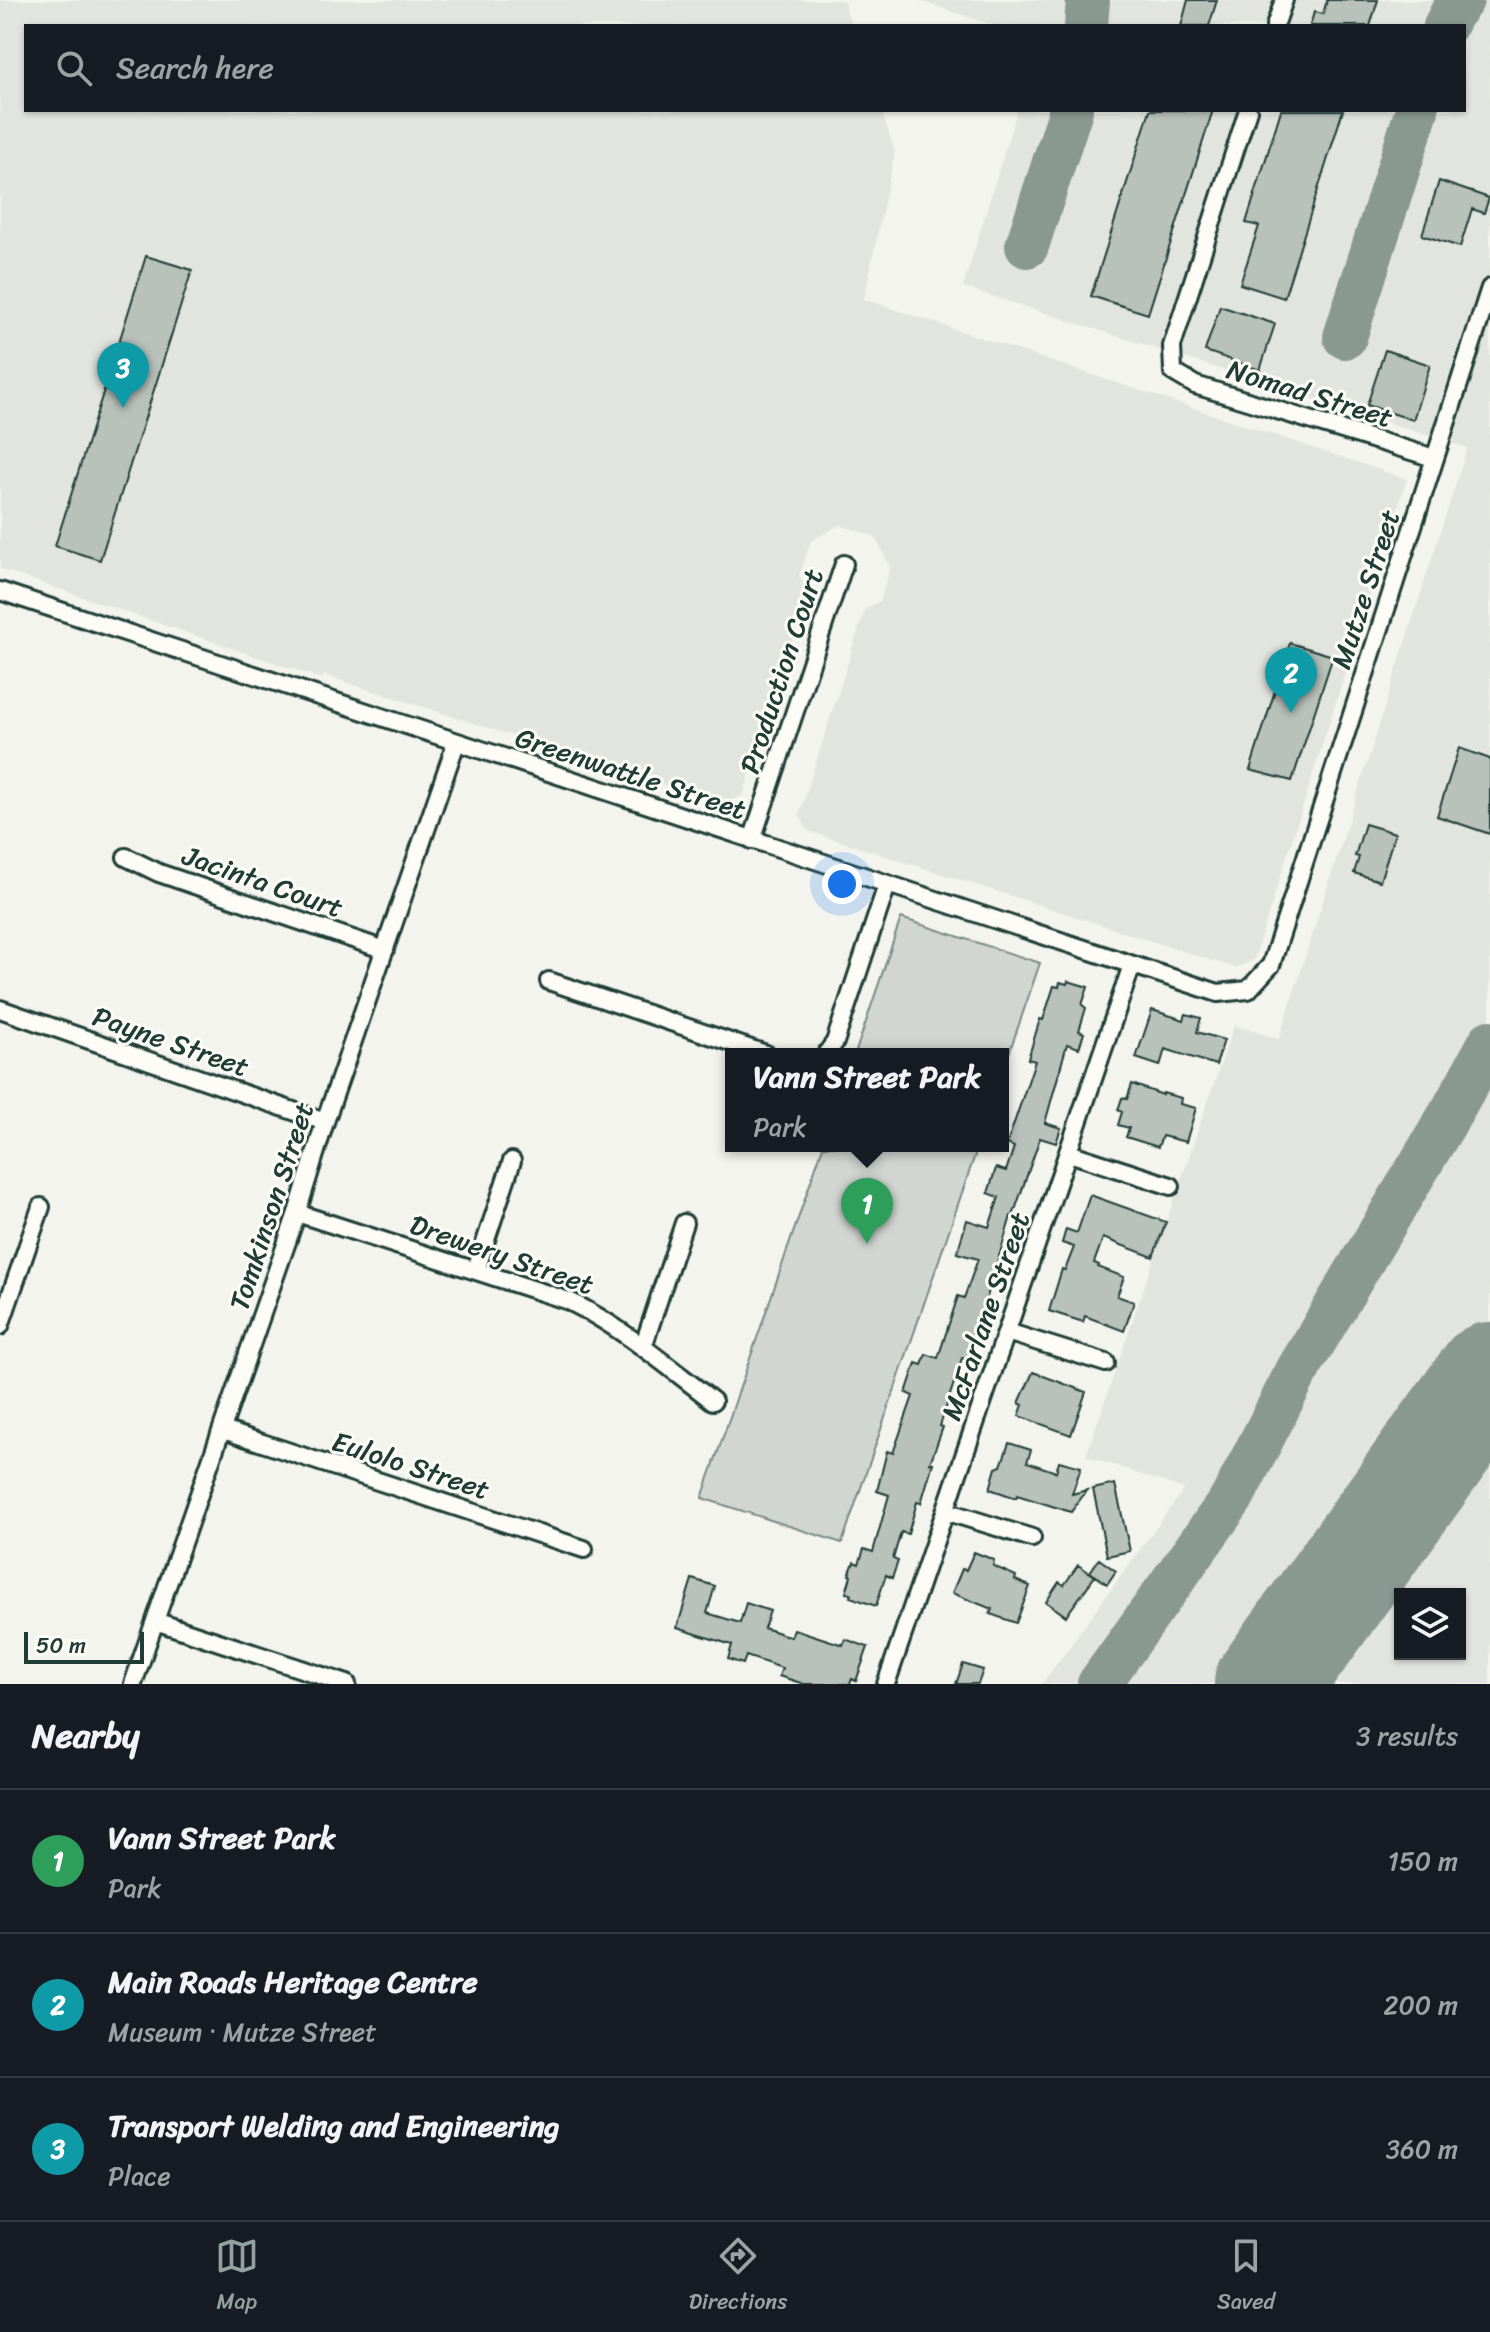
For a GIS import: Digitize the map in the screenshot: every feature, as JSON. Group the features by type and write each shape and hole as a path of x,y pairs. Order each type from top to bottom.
{"street":[{"path":"1276,24 1284,0"},
{"name":"Nomad Street","path":"1247,112 1172,346 1173,372 1195,385 1434,458"},
{"name":"Mutze Street","path":"1248,990 1271,965 1490,288"},
{"name":"Production Court","path":"752,840 844,564"},
{"name":"Greenwattle Street","path":"0,591 1218,993 1248,990"},
{"name":"Tomkinson Street","path":"133,1684 223,1430 456,743"},
{"name":"Jacinta Court","path":"126,857 159,873 385,950"},
{"path":"830,1048 887,885"},
{"name":"McFarlane Street","path":"886,1684 1132,965"},
{"path":"549,981 748,1048"},
{"name":"Payne Street","path":"0,1009 325,1122"},
{"path":"1069,1153 1171,1186"},
{"path":"476,1270 512,1161"},
{"path":"0,1326 41,1207"},
{"name":"Drewery Street","path":"297,1213 569,1301 643,1347 713,1401"},
{"path":"643,1347 684,1223"},
{"path":"1007,1332 1106,1363"},
{"name":"Eulolo Street","path":"223,1430 584,1549"},
{"path":"945,1511 1032,1538"},
{"path":"155,1621 347,1684"}],"shaded area":[{"path":"0,0 843,0 851,24 24,24 24,112 882,112 895,152 864,299 1407,479 1254,960 1235,968 808,831 799,815 865,609 880,601 890,567 875,537 853,529 840,525 811,541 799,576 808,591 743,795 723,804 324,675 322,679 0,569"},
{"path":"917,0 1490,0 1490,1684 1042,1684 1184,1489 1086,1456 1234,1025 1279,1039 1467,448 963,287 1016,112 1466,112 1466,24 989,24"},
{"path":"901,918 1040,963 1009,1053 1009,1048 857,1048"},
{"path":"821,1152 976,1152 842,1543 702,1498"}],"building":[{"path":"1188,0 1217,0 1210,24 1182,24"},
{"path":"1327,0 1378,0 1371,24 1311,24 1314,12 1323,14"},
{"path":"1149,112 1212,112 1148,314 1091,296"},
{"path":"1280,112 1342,112 1284,298 1240,284 1259,226 1246,223"},
{"path":"1439,181 1489,198 1484,213 1472,209 1460,247 1422,235"},
{"path":"146,256 192,270 100,560 55,546"},
{"path":"1220,306 1275,324 1260,370 1205,351"},
{"path":"1385,350 1430,365 1413,420 1367,405"},
{"path":"1290,643 1333,656 1292,781 1250,770"},
{"path":"1459,748 1490,759 1490,834 1437,816"},
{"path":"1365,824 1395,833 1380,881 1354,873 1359,857 1355,856"},
{"path":"1068,981 1088,987 1079,1031 1084,1033 1079,1048 1067,1044 1045,1123 1061,1128 1056,1143 1040,1138 1011,1216 982,1314 979,1313 970,1340 976,1342 970,1361 962,1358 940,1426 943,1427 930,1463 933,1463 921,1503 917,1502 908,1534 901,1532 893,1559 898,1561 892,1578 886,1575 876,1606 846,1593 854,1562 859,1564 864,1549 873,1552 889,1495 877,1491 887,1451 893,1453 913,1396 906,1393 916,1363 922,1365 926,1354 938,1358 958,1296 964,1298 978,1259 957,1253 967,1220 989,1227 999,1197 988,1193 996,1168 1006,1171 1014,1147 1009,1145 1009,1138 1035,1061 1028,1059 1040,1019 1043,1020 1054,986 1059,987 1060,982 1067,984"},
{"path":"1152,1010 1184,1020 1186,1014 1201,1018 1197,1032 1224,1040 1216,1065 1165,1049 1160,1066 1136,1058"},
{"path":"1132,1084 1181,1098 1180,1104 1196,1108 1186,1142 1162,1136 1158,1147 1126,1137 1129,1128 1118,1125 1122,1112 1118,1110 1122,1098 1127,1099"},
{"path":"1090,1195 1166,1222 1153,1257 1103,1238 1094,1263 1124,1277 1117,1296 1134,1302 1124,1331 1085,1316 1083,1322 1049,1311 1062,1269 1065,1270 1074,1247 1062,1243 1066,1229 1077,1233"},
{"path":"1033,1372 1086,1392 1071,1435 1019,1416 1023,1405 1019,1403"},
{"path":"1009,1443 1031,1450 1027,1462 1056,1472 1059,1461 1081,1467 1072,1494 1087,1490 1071,1512 990,1489 996,1468 1001,1466"},
{"path":"1115,1484 1130,1551 1107,1556 1093,1489"},
{"path":"974,1552 994,1560 993,1566 1030,1586 1016,1623 990,1614 992,1609 952,1593 962,1569 966,1570"},
{"path":"1099,1559 1116,1571 1107,1584 1090,1572"},
{"path":"1078,1565 1095,1576 1066,1616 1046,1602 1059,1582 1064,1585"},
{"path":"692,1579 715,1586 707,1613 740,1623 746,1603 770,1611 764,1628 791,1637 794,1629 843,1645 845,1639 868,1647 856,1681 852,1679 850,1684 804,1684 779,1676 782,1668 746,1656 743,1664 728,1659 732,1645 677,1628"},
{"path":"963,1664 983,1670 978,1684 956,1684"}],"taxiway":[{"path":"1086,24 1088,0"},
{"path":"1446,24 1462,0"},
{"path":"1027,246 1070,112"},
{"path":"1345,337 1416,112"},
{"path":"1099,1684 1232,1498 1297,1371 1490,1042"}],"runway":[{"path":"1268,1684 1490,1376"}],"place":[{"name":"Transport Welding and Engineering","path":"123,408"},
{"name":"Main Roads Heritage Centre","path":"1291,713"},
{"name":"Vann Street Park","path":"867,1244"}]}
